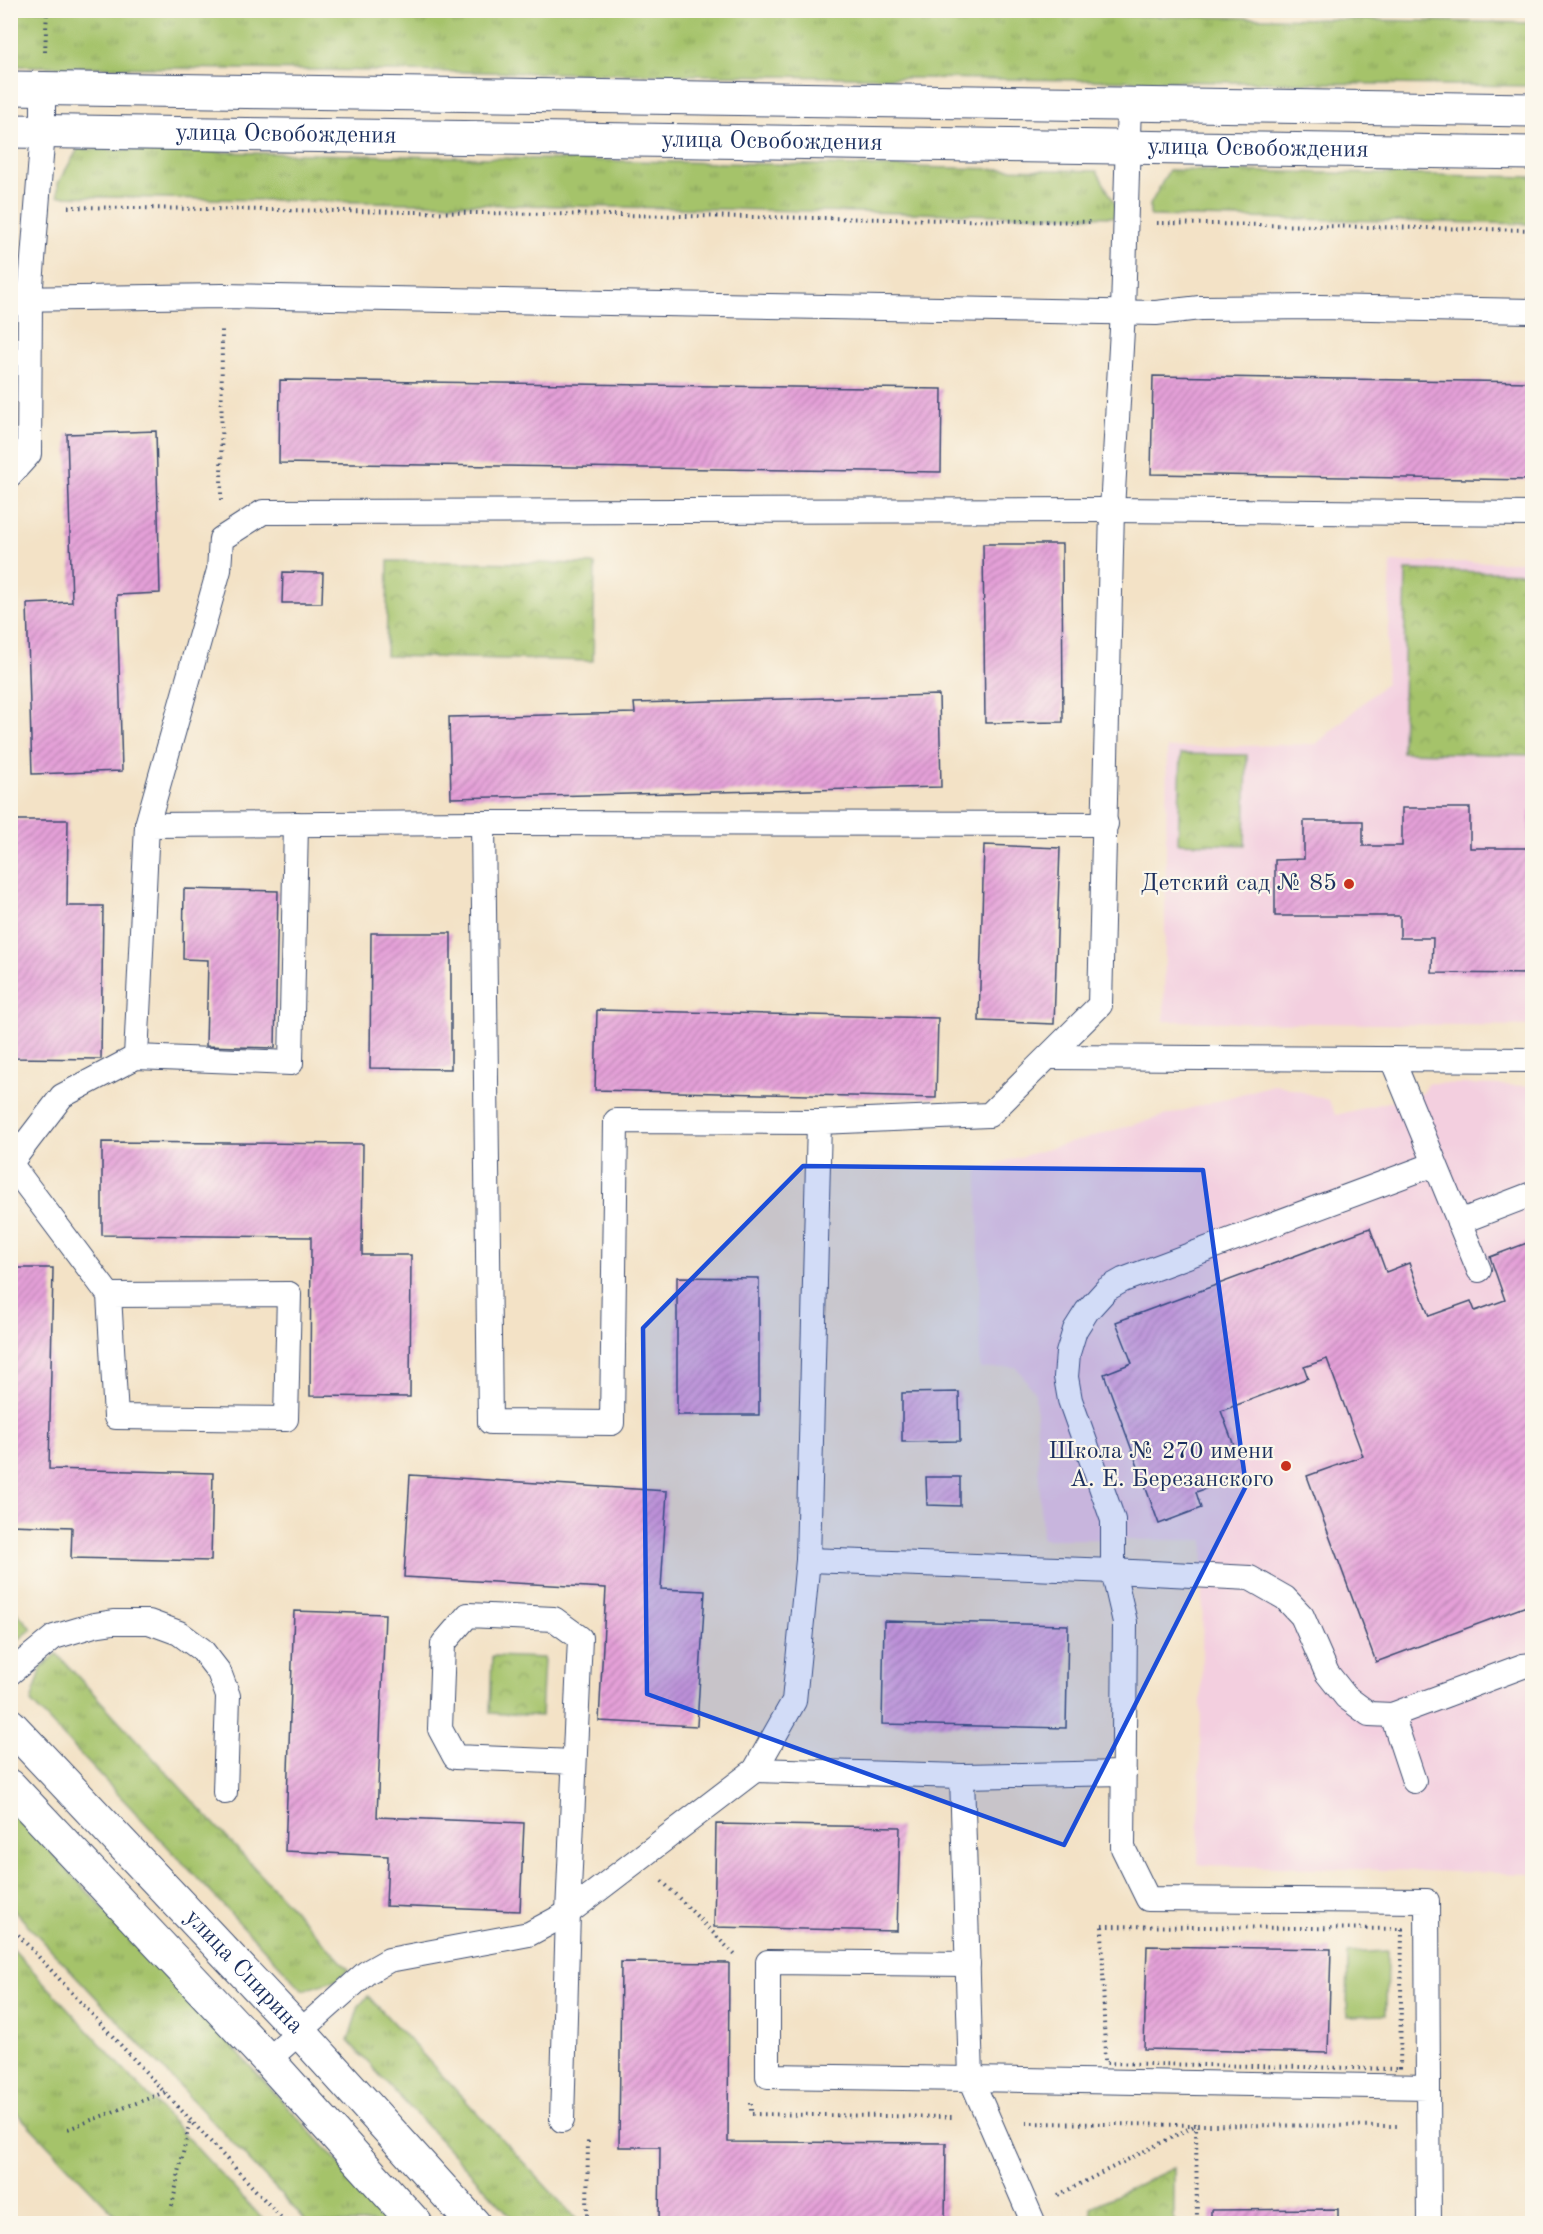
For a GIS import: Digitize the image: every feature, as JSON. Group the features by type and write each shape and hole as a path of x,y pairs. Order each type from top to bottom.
{"street":[{"name":"улица Освобождения","path":"10,88 1533,110"},
{"name":"улица Освобождения","path":"10,131 1533,153"},
{"name":"улица Спирина","path":"10,1725 300,2032 474,2223"},
{"name":"улица Спирина","path":"10,1786 268,2060 416,2223"}],"lane":[{"path":"10,475 29,454 20,299 37,207 43,88"},
{"path":"483,823 490,1422 612,1423 616,1121 819,1122 989,1115 1100,1005 1112,510 1123,311 1129,104"},
{"path":"20,299 223,296 1156,313 1200,308 1533,311"},
{"path":"136,1058 147,825 219,570 221,539 263,512 1112,510 1533,514"},
{"path":"109,1295 289,1294 286,1419 116,1417 109,1295 11,1163 62,1096 136,1058 291,1063 296,824"},
{"path":"147,825 1106,824"},
{"path":"1048,1057 1533,1060"},
{"path":"1392,1059 1479,1270"},
{"path":"268,2060 366,1973 389,1959 529,1934 568,1912 754,1770 794,1701 808,1560 819,1122"},
{"path":"1429,2223 1427,1901 1148,1899 1123,1848 1125,1622 1113,1571 1113,1520 1070,1400 1066,1377 1068,1353 1075,1330 1087,1311 1107,1289 1123,1280 1435,1164"},
{"path":"1459,1222 1533,1194"},
{"path":"808,1560 1250,1578 1285,1598 1302,1616 1327,1673 1346,1697 1369,1714 1392,1715 1524,1666 1533,1665"},
{"path":"562,2120 580,1638 554,1619 468,1616 443,1644 440,1729 455,1757 574,1762"},
{"path":"10,1673 54,1637 94,1625 114,1622 148,1622 179,1633 202,1650 219,1672 228,1696 225,1792"},
{"path":"1392,1715 1414,1781"},
{"path":"754,1770 962,1776 1124,1773"},
{"path":"962,1776 971,2079 1034,2223"},
{"path":"968,1964 768,1962 768,2076 1428,2087"}],"path":[{"path":"1276,10 1530,13"},
{"path":"37,207 1533,230"},
{"path":"221,539 222,332"},
{"path":"10,1926 287,2223"},
{"path":"1102,1926 1402,1929 1400,2069 1105,2064 1102,1926"},
{"path":"68,2128 165,2092"},
{"path":"172,2206 191,2119"},
{"path":"1030,2133 1026,2123 1399,2126"},
{"path":"1057,2196 1196,2125"},
{"path":"1196,2125 1197,2223"},
{"path":"1052,2186 1060,2205"},
{"path":"587,2223 591,2220"}],"highlighted area":[{"path":"803,1166 1203,1170 1246,1486 1064,1845 647,1694 643,1328"}],"shaded area":[{"name":"Детский сад № 85","path":"1391,562 1532,562 1532,1026 1164,1021 1167,748 1316,744 1386,683"},
{"name":"Школа № 270 имени А. Е. Березанского","path":"1427,1083 1532,1086 1532,1874 1198,1865 1204,1540 1042,1539 1035,1393 1016,1367 980,1369 978,1169 1276,1084 1328,1100 1336,1115 1423,1093"}],"green space":[{"path":"11,10 829,10 1532,23 1532,86 11,66"},
{"path":"78,149 1097,171 1115,204 1115,217 58,196 58,183"},
{"path":"1169,170 1532,177 1532,224 1150,216 1150,205"},
{"path":"388,561 595,564 593,661 386,656"},
{"path":"1406,570 1532,573 1532,755 1402,752"},
{"path":"1181,754 1247,755 1245,845 1178,843"},
{"path":"11,1606 32,1629 18,1640 11,1642"},
{"path":"57,1654 349,1970 337,1980 303,1990 31,1702 42,1667"},
{"path":"492,1656 544,1658 541,1716 490,1713"},
{"path":"11,1809 393,2223 308,2223 11,1907"},
{"path":"10,1947 266,2223 123,2223 11,2107"},
{"path":"1387,1951 1386,2015 1347,2016 1348,1953"},
{"path":"368,1996 580,2223 517,2223 348,2041 359,2006"},
{"path":"1174,2168 1174,2223 1091,2223 1091,2207"}],"building":[{"path":"1153,376 1532,382 1532,480 1151,474"},
{"path":"280,380 942,389 941,472 279,463"},
{"path":"156,431 160,593 117,595 122,771 32,774 27,604 72,602 67,434"},
{"path":"983,544 1062,544 1063,722 985,723"},
{"path":"283,572 323,573 322,603 282,603"},
{"path":"939,695 941,787 451,798 449,717 635,713 634,703"},
{"path":"1402,808 1470,808 1470,848 1529,848 1529,811 1532,811 1532,974 1432,973 1433,938 1400,938 1400,916 1275,916 1275,860 1304,859 1304,821 1363,821 1363,846 1402,846"},
{"path":"10,820 68,820 67,906 103,906 101,1059 10,1058"},
{"path":"984,845 1060,848 1054,1024 979,1021"},
{"path":"184,889 278,891 275,1048 206,1046 208,960 183,959"},
{"path":"371,933 451,933 451,1069 370,1068"},
{"path":"597,1010 938,1018 936,1098 595,1090"},
{"path":"102,1142 363,1144 362,1255 411,1255 410,1397 310,1396 311,1237 102,1235"},
{"path":"1370,1228 1386,1272 1409,1263 1429,1316 1471,1301 1475,1311 1505,1300 1490,1257 1532,1241 1532,1604 1376,1662 1307,1476 1363,1456 1327,1359 1304,1367 1308,1378 1221,1411 1245,1475 1196,1492 1201,1508 1159,1524 1104,1374 1132,1363 1116,1322"},
{"path":"10,1268 53,1268 49,1469 213,1473 211,1561 71,1558 72,1527 10,1525"},
{"path":"677,1277 759,1278 759,1415 677,1415"},
{"path":"959,1392 960,1441 902,1442 902,1393"},
{"path":"410,1475 667,1491 661,1589 705,1591 697,1726 599,1721 606,1588 404,1577"},
{"path":"926,1477 960,1477 960,1506 927,1505"},
{"path":"294,1611 385,1614 377,1817 524,1823 520,1911 386,1906 388,1856 285,1851"},
{"path":"884,1621 1068,1625 1066,1728 882,1724"},
{"path":"716,1824 900,1827 897,1931 714,1927"},
{"path":"1147,1946 1331,1949 1328,2053 1144,2049"},
{"path":"621,1962 729,1963 728,2142 946,2143 945,2224 659,2224 660,2147 619,2147"},
{"path":"1338,2209 1338,2224 1211,2224 1211,2210"}],"place":[{"name":"Детский сад № 85","path":"1349,884"},
{"name":"Школа № 270 имени А. Е. Березанского","path":"1286,1466"}]}
